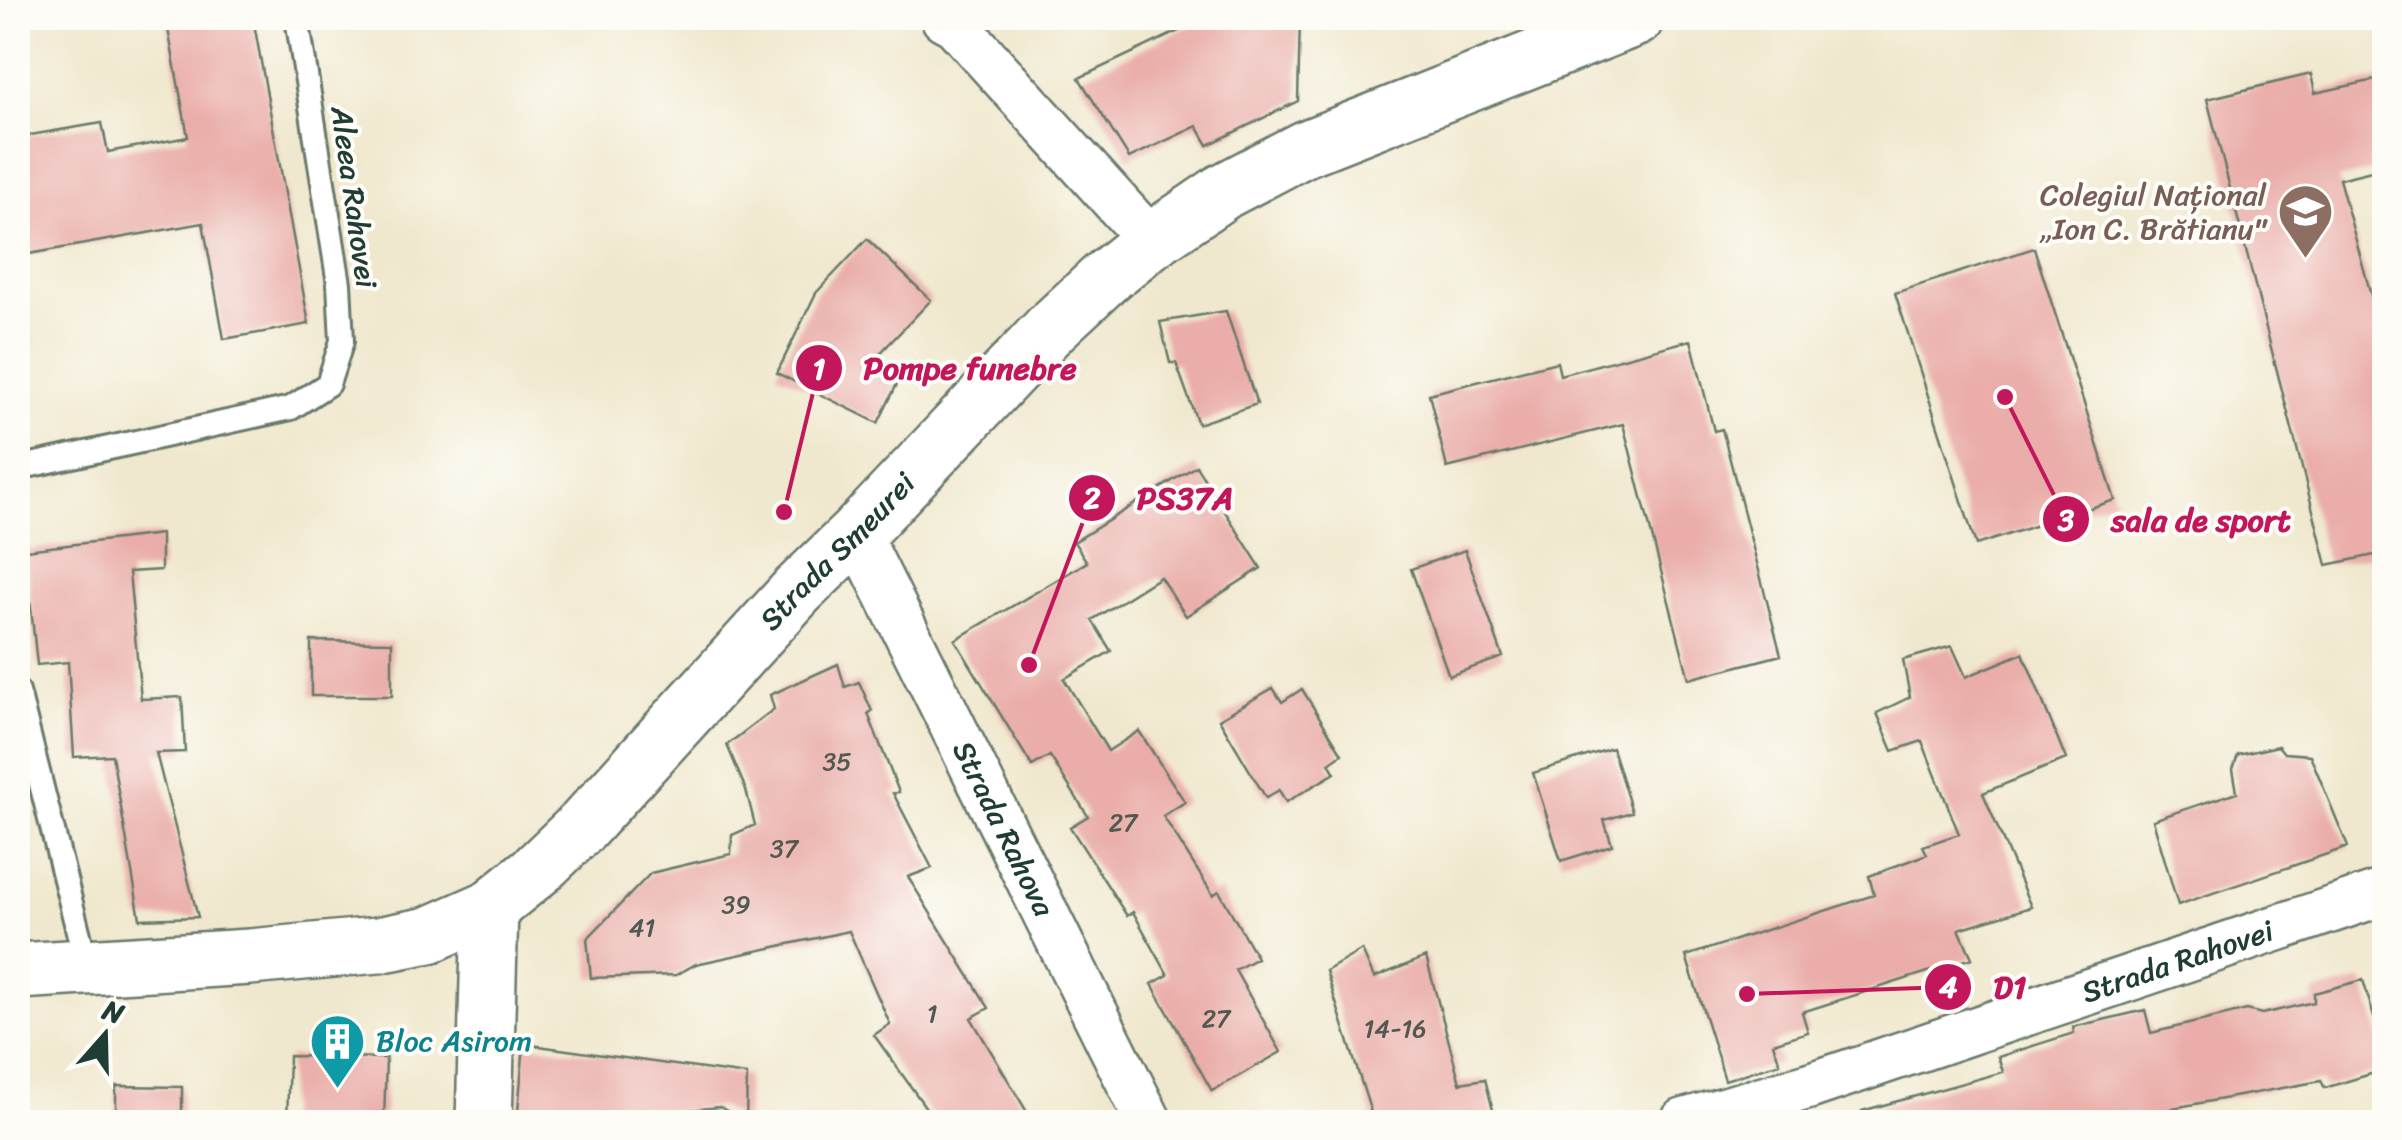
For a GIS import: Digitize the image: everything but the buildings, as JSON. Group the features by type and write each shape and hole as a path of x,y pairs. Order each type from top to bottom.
{"main road":[{"name":"Strada Smeurei","path":"18,970 378,946 429,935 490,908 583,826 797,591 1050,329 1151,241 1224,190 1304,149 1636,18"},
{"path":"484,1122 490,908"}],"street":[{"path":"944,18 955,24 1151,241"},
{"name":"Strada Rahova","path":"857,533 1150,1122"},
{"name":"Strada Rahovei","path":"1683,1122 1809,1086 2384,892"}],"lane":[{"name":"Aleea Rahovei","path":"18,468 291,408 328,384 342,341 339,284 297,18"},
{"path":"18,692 87,966"}],"place":[{"name":"Colegiul Național „Ion C. Brătianu\"","path":"2305,261"},
{"name":"sala de sport","path":"2005,397"},
{"name":"Pompe funebre","path":"784,512"},
{"name":"PS37A","path":"1029,665"},
{"name":"D1","path":"1747,994"},
{"name":"Bloc Asirom","path":"337,1090"}]}
